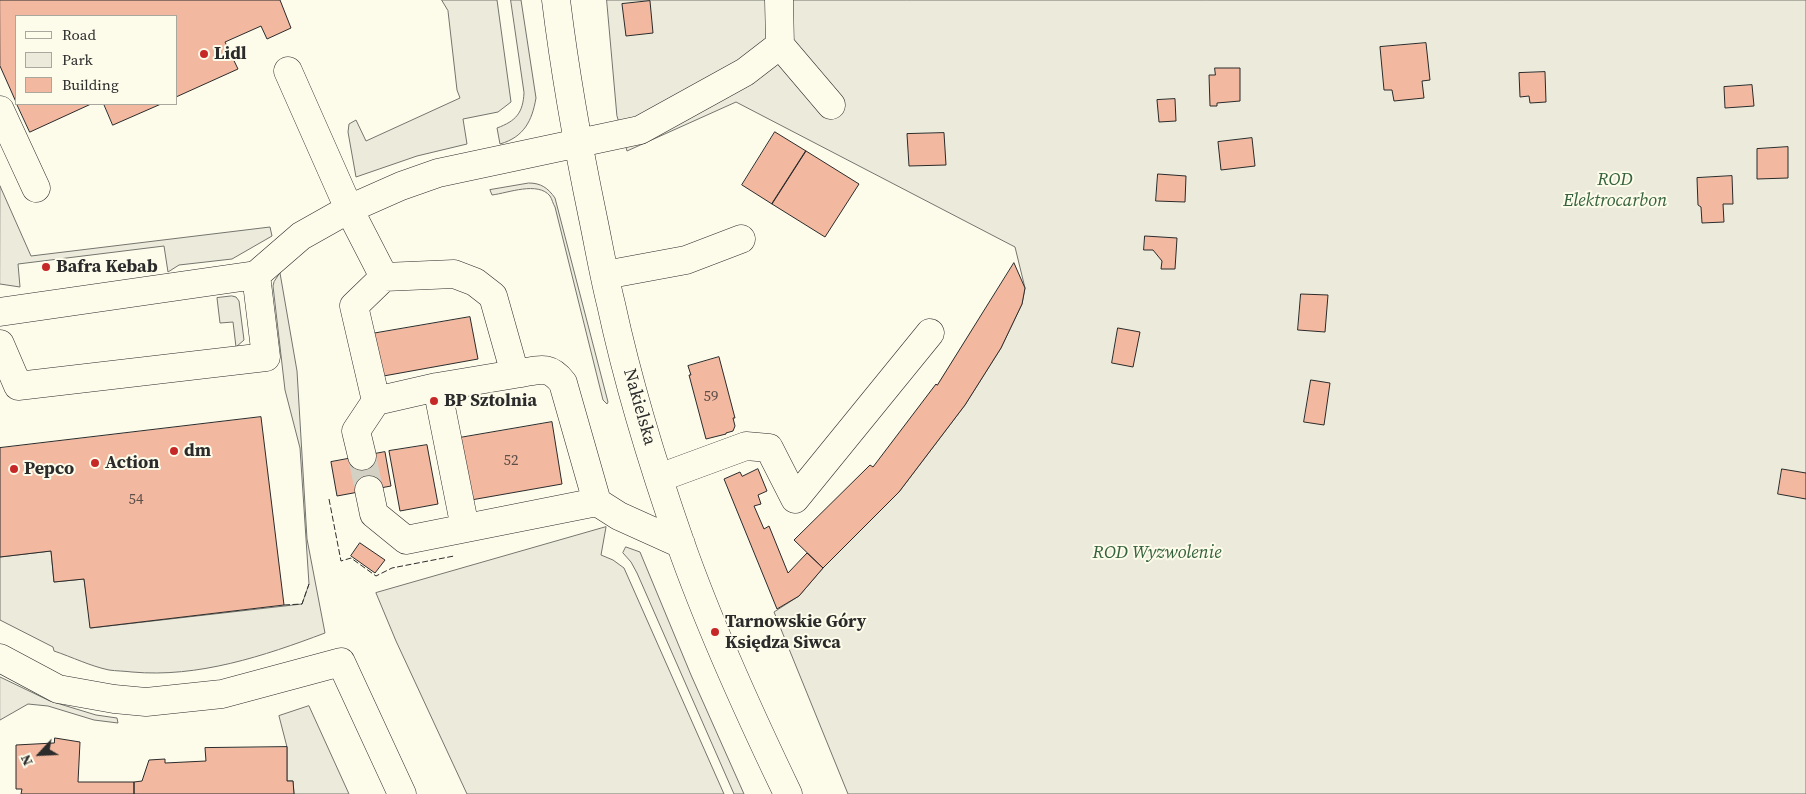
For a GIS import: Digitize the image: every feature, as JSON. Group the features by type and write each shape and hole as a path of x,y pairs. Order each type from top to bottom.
{"street":[{"name":"Nakielska","path":"556,0 578,144 611,306 633,388 681,544 701,597 757,730 788,794"},
{"path":"779,0 780,45 831,104"},
{"path":"0,312 256,275 301,236 349,209 400,186 438,174 640,130 745,72 780,45"},
{"path":"288,71 349,209 384,278"},
{"path":"0,110 36,188"},
{"path":"605,275 686,260 741,239"},
{"path":"376,401 354,306 384,278 454,274 476,282 493,296 515,374"},
{"path":"0,344 18,386 266,356 256,275"},
{"path":"660,478 746,446 769,448 795,499 930,333"},
{"path":"362,456 356,431 376,401 437,387 548,369 557,374 563,382 597,502 619,516 681,544"},
{"path":"437,387 465,528"},
{"path":"369,490 374,514 406,540 597,502"},
{"path":"0,658 58,688 114,699 146,702 222,694 341,662 402,794"}],"green space":[{"path":"442,0 497,0 511,102 498,112 463,119 467,144 417,156 356,177 348,132 349,124 356,120 366,141 460,98 457,90 448,11"},
{"path":"511,0 521,0 536,98 526,127 515,137 500,144 497,128 514,119 522,106 524,93"},
{"path":"607,0 1806,0 1806,794 848,794 774,612 799,596 823,568 899,492 965,405 1001,348 1022,304 1025,288 1015,247 736,102 627,151 617,116"},
{"path":"529,183 544,187 555,198 607,404 603,400 551,197 538,189 522,189 492,195 490,190"},
{"path":"0,186 31,256 270,227 272,236 232,259 179,265 168,272 164,246 18,264 20,287 0,284"},
{"path":"280,273 297,371 307,539 325,633 255,657 206,668 181,672 132,672 95,666 54,651 53,647 0,620 0,557 51,551 54,582 84,579 91,628 302,604 309,584 300,448 285,390 273,286"},
{"path":"236,297 239,301 244,340 236,347 233,322 220,323 217,298"},
{"path":"606,527 601,555 613,560 624,568 724,794 467,794 396,641 376,593"},
{"path":"626,547 640,552 691,675 744,794 734,794 637,573 623,553"},
{"path":"0,677 50,701 96,715 117,718 118,723 94,720 48,706 28,704 0,720"},
{"path":"309,706 349,794 294,794 293,781 287,781 287,747 279,716"}],"building":[{"name":"Lidl","path":"0,0 280,0 291,28 267,39 261,26 225,42 238,69 178,96 178,15 15,15 15,100 0,66"},
{"path":"650,1 653,33 626,36 622,4"},
{"path":"1426,43 1430,80 1422,81 1424,98 1394,101 1392,90 1384,90 1380,47"},
{"path":"1215,68 1240,68 1240,101 1217,103 1217,106 1210,106 1209,75 1215,75"},
{"path":"1545,72 1546,102 1530,103 1529,96 1520,97 1519,73"},
{"path":"1752,85 1754,106 1725,108 1724,87"},
{"path":"1175,99 1176,121 1159,122 1157,100"},
{"path":"17,105 89,105 30,132"},
{"path":"104,105 159,105 113,125"},
{"path":"775,132 806,151 772,204 742,185"},
{"path":"944,133 946,165 909,166 907,134"},
{"path":"1252,138 1255,166 1221,170 1218,142"},
{"path":"1788,147 1788,178 1757,179 1757,149"},
{"path":"806,151 859,184 825,237 772,204"},
{"path":"1158,174 1186,176 1185,202 1156,201"},
{"path":"1732,176 1733,204 1723,204 1724,222 1702,223 1701,207 1698,205 1697,178"},
{"path":"1145,236 1177,238 1175,269 1161,269 1162,261 1153,250 1144,250"},
{"path":"1014,263 1025,288 1022,304 1001,348 965,405 899,492 823,568 794,540 870,465 873,467 937,385"},
{"path":"1301,294 1328,295 1325,332 1298,330"},
{"path":"470,317 478,359 378,377 371,334"},
{"path":"1118,328 1140,332 1133,367 1112,363"},
{"path":"719,357 735,418 733,418 735,426 733,431 706,439 688,366"},
{"path":"1311,380 1330,383 1324,425 1304,422"},
{"path":"261,417 284,605 90,628 84,579 54,582 51,551 0,557 0,448"},
{"path":"552,422 562,484 471,500 459,438"},
{"path":"427,445 438,504 400,511 389,451"},
{"path":"385,452 391,486 337,496 331,462"},
{"path":"758,469 767,491 758,495 761,504 754,506 764,529 769,526 788,573 807,553 823,568 799,596 777,609 724,479 740,472 742,476"},
{"path":"1782,469 1806,473 1806,499 1778,494"},
{"path":"360,543 385,560 375,573 351,556"},
{"path":"55,738 80,742 78,782 134,782 134,794 21,794 22,789 16,789 16,745 54,743"},
{"path":"287,747 287,781 293,781 294,794 134,794 134,782 142,781 149,760 165,759 165,763 206,761 205,748"}],"tunnel":[{"path":"362,456 369,490"}],"fence":[{"path":"329,499 341,561 351,558 376,576 392,568 454,556"},
{"path":"284,605 302,604 309,584"}],"place":[{"name":"Lidl","path":"204,54"},
{"name":"Bafra Kebab","path":"46,267"},
{"name":"BP Sztolnia","path":"434,401"},
{"name":"dm","path":"174,451"},
{"name":"Action","path":"95,463"},
{"name":"Pepco","path":"14,469"},
{"name":"Tarnowskie Góry Księdza Siwca","path":"715,632"}],"park label":[{"name":"ROD Elektrocarbon","path":"1615,190"},
{"name":"ROD Wyzwolenie","path":"1157,553"}]}
